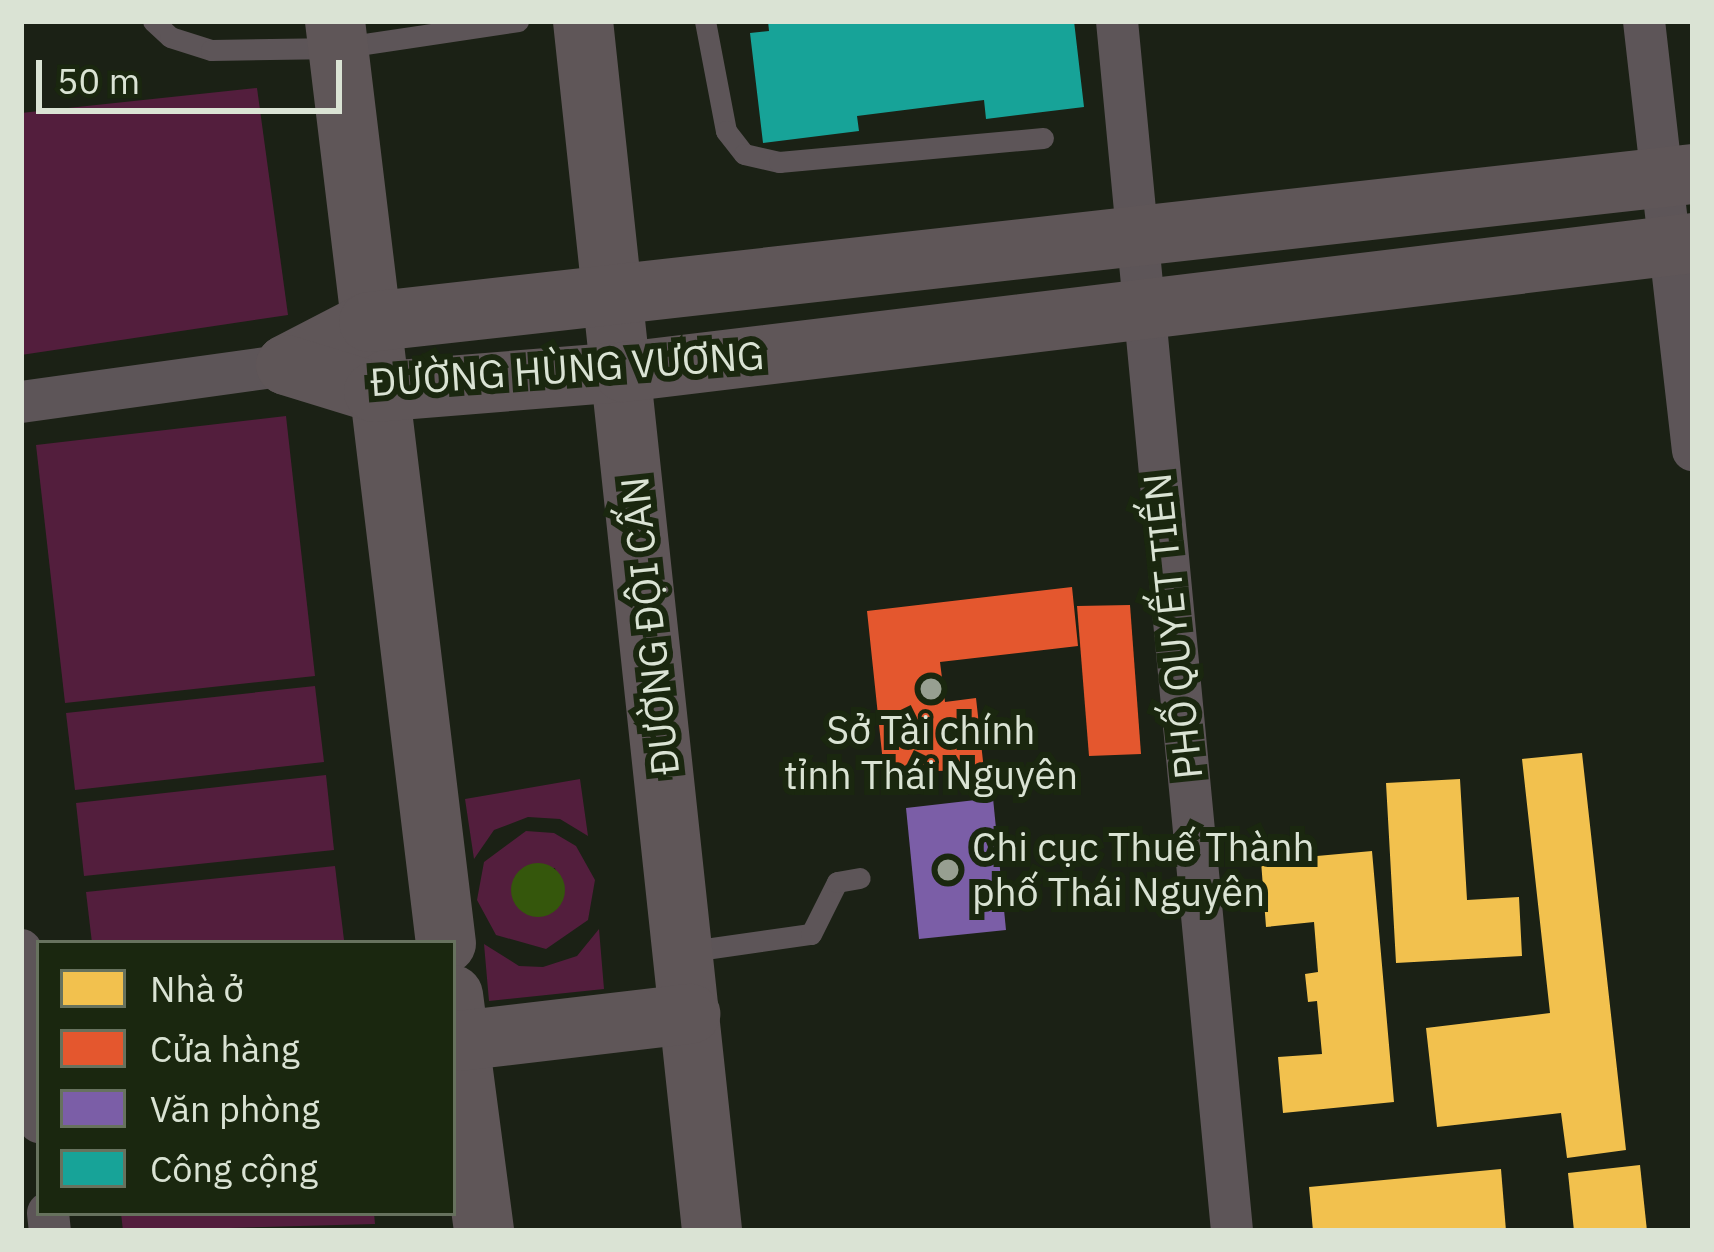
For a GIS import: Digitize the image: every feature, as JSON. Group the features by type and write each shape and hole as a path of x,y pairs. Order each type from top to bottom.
{"street":[{"name":"ĐƯỜNG ĐỘI CẤN","path":"583,21 712,1231"},
{"name":"PHỐ QUYẾT TIẾN","path":"1117,21 1232,1231"},
{"path":"1644,21 1676,176 1693,450"},
{"path":"337,35 374,392 446,940"},
{"name":"ĐƯỜNG HÙNG VƯƠNG","path":"286,365 369,322 611,292 1136,240 1676,176"},
{"name":"ĐƯỜNG HÙNG VƯƠNG","path":"286,365 374,392 624,372 1143,314 1679,245"},
{"path":"21,402 286,365"},
{"path":"21,950 36,1093"},
{"path":"484,1231 456,1018 690,1014"}],"lane":[{"path":"153,21 170,37 211,50 518,21"},
{"path":"705,21 721,114 744,154 779,162 1043,137"},
{"path":"683,952 811,934 837,882 860,878"}],"shaded area":[{"path":"257,88 288,315 21,355 21,113"},
{"path":"286,416 315,676 65,703 36,445"},
{"path":"315,686 324,762 75,790 66,713"},
{"path":"326,775 334,850 84,876 76,803"},
{"path":"580,779 588,836 560,819 528,817 494,830 474,859 465,799"},
{"path":"526,831 554,833 576,846 595,880 588,920 546,949 496,935 477,900 484,862","holes":["555,868 562,902 515,904 514,878"]},
{"path":"538,863 557,871 565,890 557,909 538,917 519,909 511,890 519,871"},
{"path":"335,866 344,940 92,940 86,892"},
{"path":"599,929 604,989 489,1001 484,944 519,966 543,967 577,956"},
{"path":"121,1216 374,1216 375,1224 123,1231"}],"building: Nhà ở":[{"path":"1582,753 1626,1150 1567,1158 1561,1113 1437,1127 1426,1028 1550,1013 1522,759"},
{"path":"1460,779 1467,900 1519,897 1522,956 1396,963 1386,783"},
{"path":"1372,851 1394,1102 1283,1113 1278,1057 1322,1054 1317,1001 1308,1002 1305,974 1318,972 1314,922 1266,927 1261,861"},
{"path":"1640,1165 1647,1231 1574,1231 1568,1173"},
{"path":"1501,1169 1506,1231 1313,1231 1309,1187"}],"building: Cửa hàng":[{"path":"1072,587 1078,646 940,662 945,702 976,698 984,770 884,772 867,611"},
{"path":"1130,605 1141,754 1089,756 1077,606"}],"building: Văn phòng":[{"path":"993,798 1006,930 919,939 906,808"}],"building: Công cộng":[{"path":"768,21 1074,21 1084,107 986,119 984,100 857,116 859,131 763,143 750,33 769,31"}],"place":[{"name":"Sở Tài chính tỉnh Thái Nguyên","path":"931,689"},
{"name":"Chi cục Thuế Thành phố Thái Nguyên","path":"948,870"}]}
